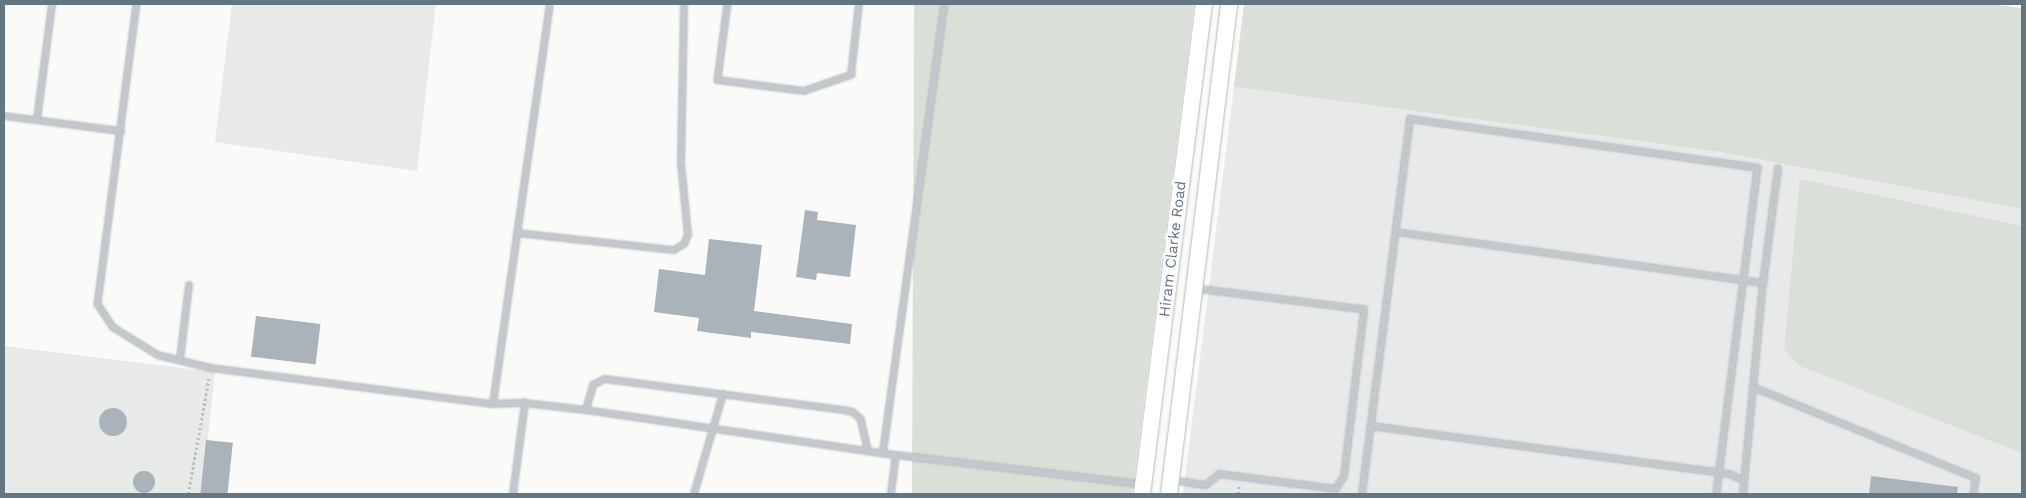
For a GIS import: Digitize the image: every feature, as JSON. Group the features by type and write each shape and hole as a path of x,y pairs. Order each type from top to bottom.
{"main road":[{"name":"Hiram Clarke Road","path":"1143,489 1204,4"},
{"name":"Hiram Clarke Road","path":"1170,487 1192,289 1229,4"},
{"path":"1192,94 1217,97"},
{"path":"1168,289 1192,289"},
{"path":"1143,489 1170,487"}],"lane":[{"path":"36,120 52,4 47,4"},
{"path":"138,4 98,304 113,327 158,355 211,368 493,404 525,403 586,410 1143,489"},
{"path":"493,404 550,4"},
{"path":"518,233 674,250 684,244 688,235 681,164 684,4"},
{"path":"728,4 718,80 804,91 851,75 859,4"},
{"path":"883,452 944,4"},
{"path":"4,116 121,131"},
{"path":"1362,494 1410,119 1758,168 1717,494"},
{"path":"1744,494 1743,480 1778,169"},
{"path":"1396,232 1764,283"},
{"path":"180,359 188,286"},
{"path":"1170,487 1206,485 1219,474 1336,489 1344,476 1364,310 1192,289"},
{"path":"586,410 594,385 605,379 853,412 861,419 868,450"},
{"path":"1753,387 1976,478 1974,494"},
{"path":"694,494 723,394"},
{"path":"513,494 525,403"},
{"path":"1371,426 1720,473 1743,480"},
{"path":"891,494 896,455"}],"path":[{"path":"188,494 211,368"}],"shaded area":[{"path":"232,4 436,4 417,171 215,142"},
{"path":"914,4 1194,4 1132,494 912,494"},
{"path":"1244,4 1988,4 2022,8 2022,209 1720,152 1234,87"},
{"path":"1234,87 1720,152 2022,209 2022,494 1183,494"},
{"path":"1800,179 2022,226 2022,453 1800,366 1784,349"},
{"path":"4,346 215,372 202,494 4,494"}],"building":[{"path":"805,210 818,212 817,220 856,225 850,277 817,273 816,280 796,277"},
{"path":"709,239 762,245 754,311 852,324 850,344 751,332 751,338 697,331 699,318 654,312 659,269 705,275"},
{"path":"256,316 321,324 316,365 251,357"},
{"path":"113,408 123,412 127,422 123,432 113,436 103,432 99,422 103,412"},
{"path":"206,440 233,443 227,494 200,493"},
{"path":"144,471 152,474 155,482 152,490 144,493 136,490 133,482 136,474"},
{"path":"1871,476 1958,487 1957,494 1869,494"}]}
